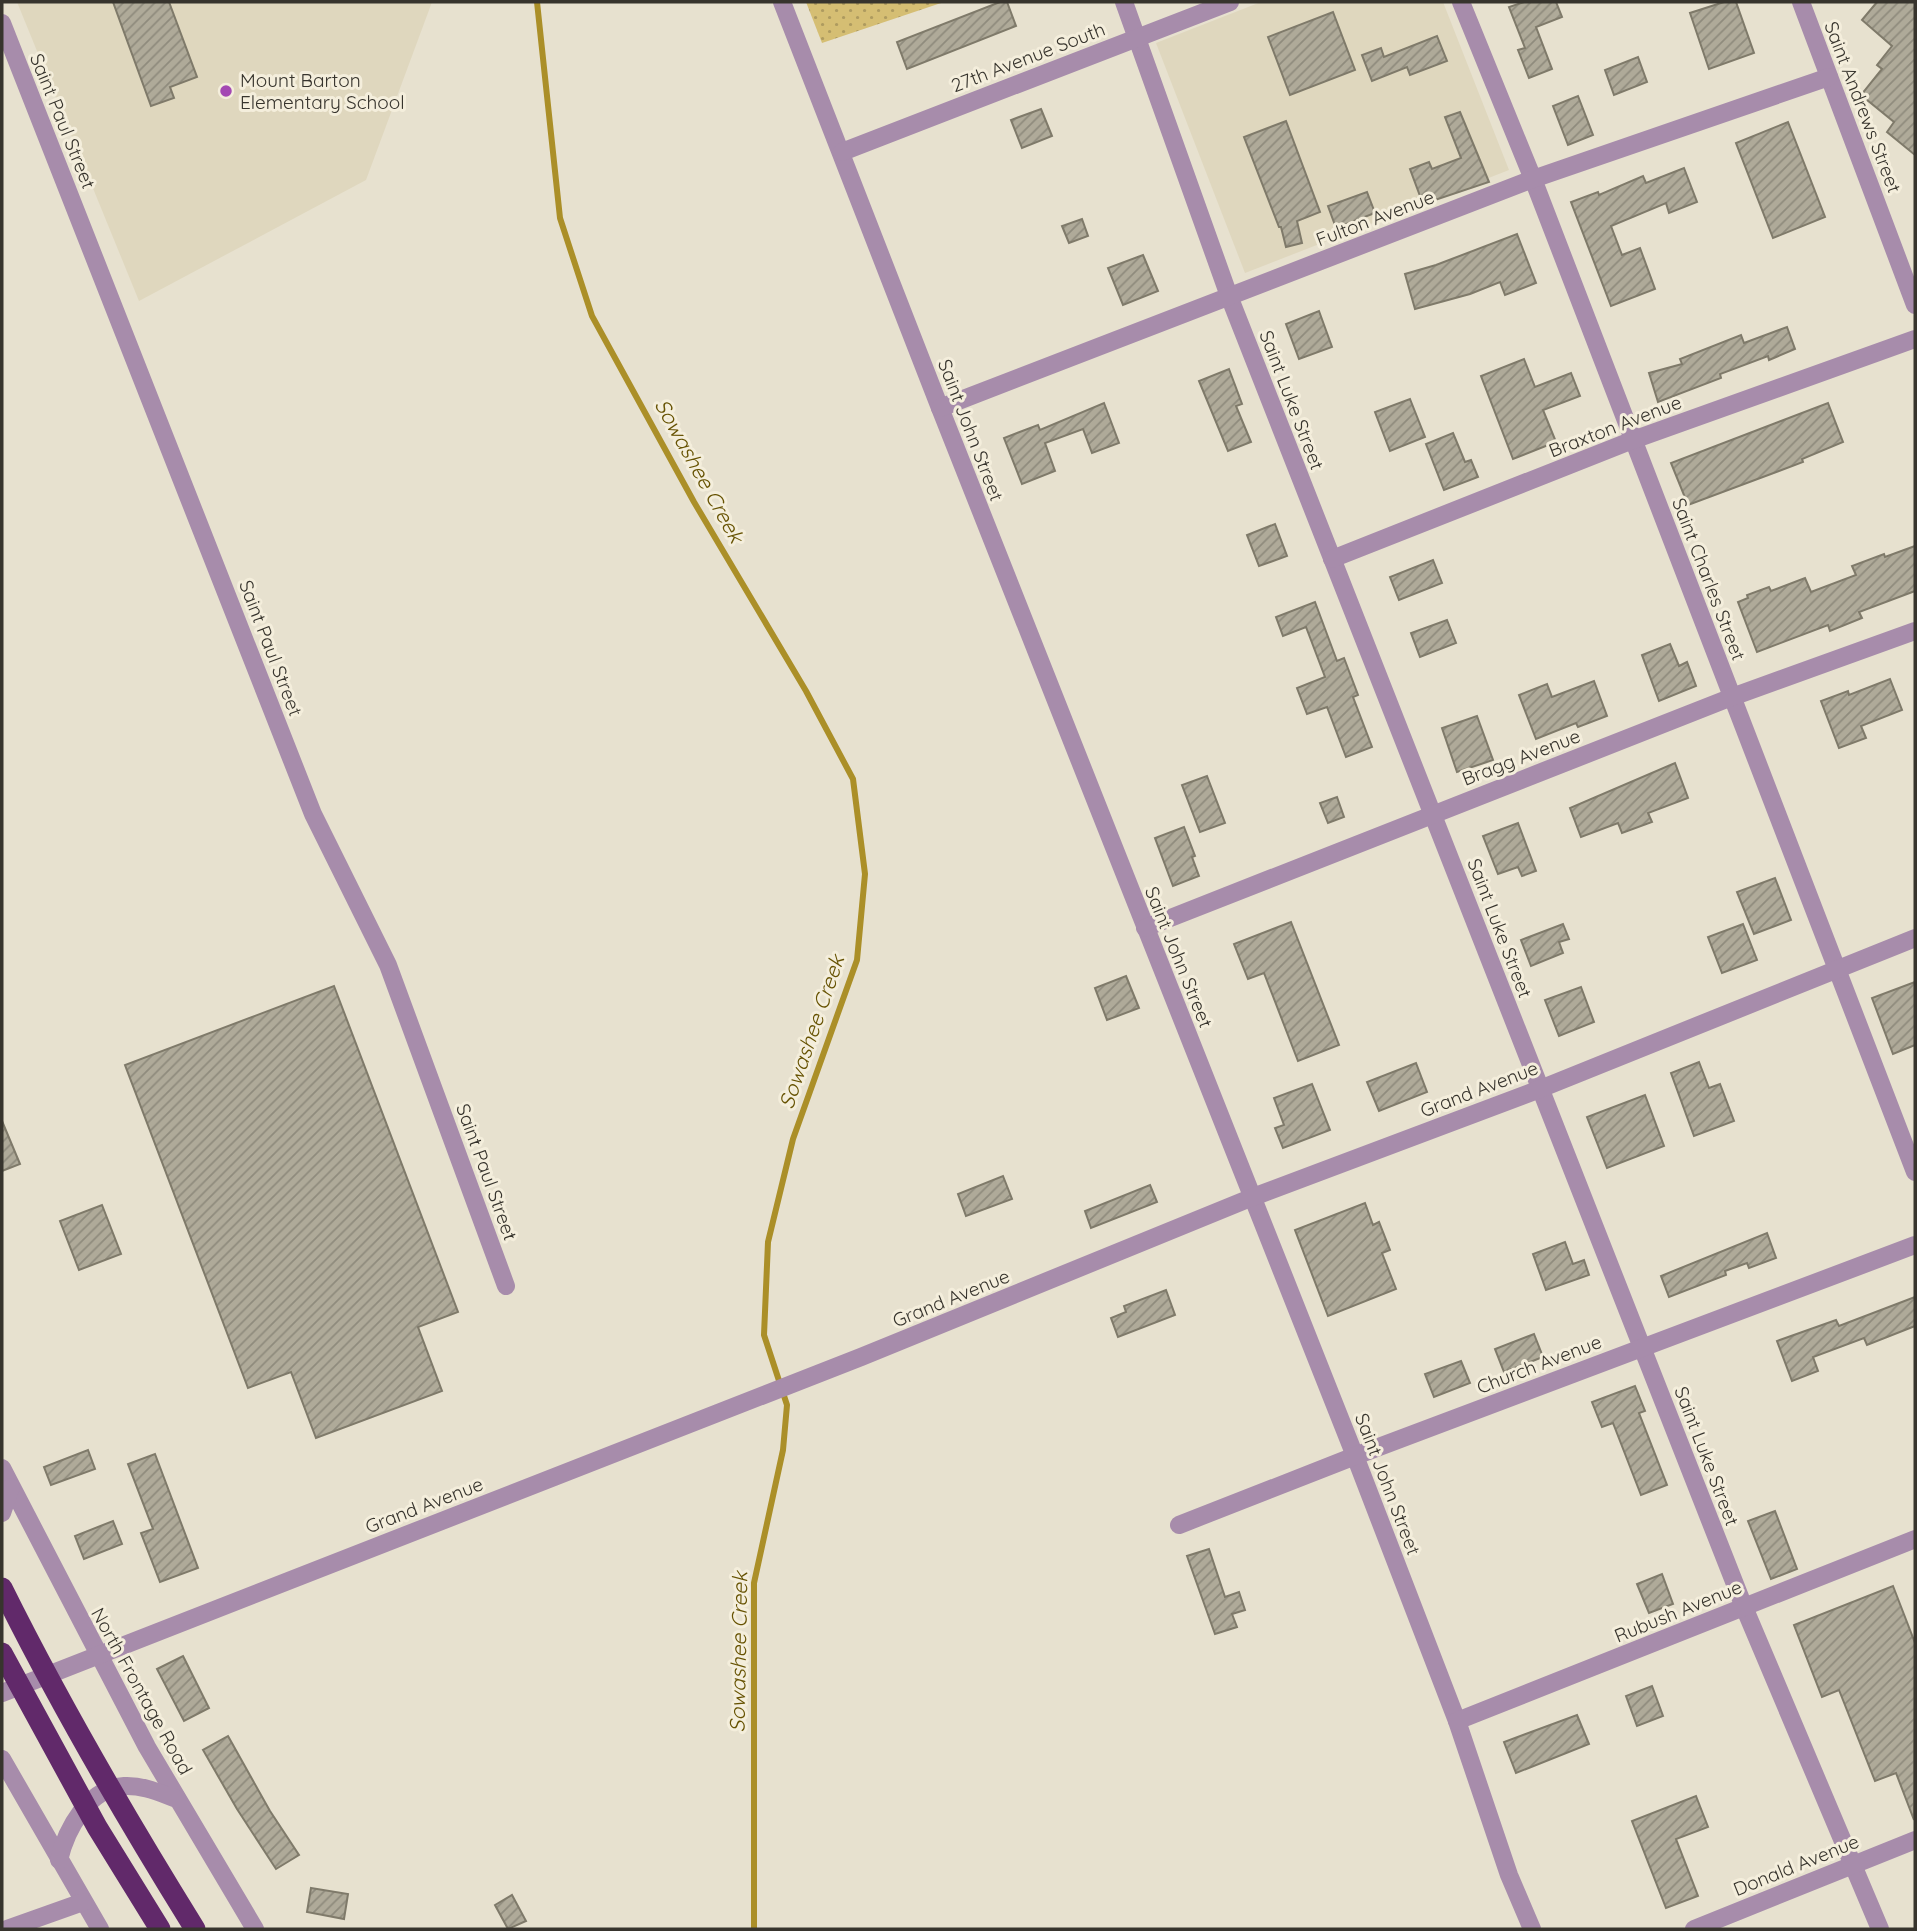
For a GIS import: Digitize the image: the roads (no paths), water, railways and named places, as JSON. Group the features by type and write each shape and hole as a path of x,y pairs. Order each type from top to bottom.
{"highway":[{"path":"2,1588 35,1654 124,1813 195,1929"},
{"path":"2,1653 97,1827 160,1929"}],"street":[{"name":"Saint John Street","path":"782,2 1355,1456 1457,1721 1508,1875 1532,1929"},
{"name":"Saint Luke Street","path":"1124,2 1229,296 1332,559 1744,1607 1880,1929"},
{"name":"27th Avenue South","path":"842,152 1230,2"},
{"name":"Saint Charles Street","path":"1461,2 1533,179 1915,1172"},
{"name":"Saint Andrews Street","path":"1801,2 1915,305"},
{"name":"Saint Paul Street","path":"2,23 313,814 388,965 506,1286"},
{"name":"Fulton Avenue","path":"940,408 1533,179 1829,77"},
{"name":"Braxton Avenue","path":"1332,559 1633,440 1915,339"},
{"name":"Bragg Avenue","path":"1145,928 1732,697 1915,631"},
{"name":"Grand Avenue","path":"2,1693 697,1422 1253,1197 1540,1089 1915,938"},
{"name":"Church Avenue","path":"1179,1525 1915,1245"},
{"name":"North Frontage Road","path":"2,1468 97,1655 177,1799 255,1929"},
{"path":"2,1513 11,1487"},
{"name":"Rubush Avenue","path":"1457,1721 1915,1539"},
{"path":"2,1759 82,1902 100,1929"},
{"path":"59,1860 62,1845 75,1820 107,1791 121,1786 134,1787 150,1789 177,1799"},
{"name":"Donald Avenue","path":"1694,1929 1915,1840"},
{"path":"6,1929 82,1902"}],"waterway":[{"name":"Sowashee Creek","path":"537,2 560,218 592,316 694,502 806,691 853,779 865,874 857,960 793,1139 768,1242 764,1335 787,1405 783,1450 754,1583 754,1929"}],"place":[{"name":"Mount Barton Elementary School","path":"226,91"}]}
